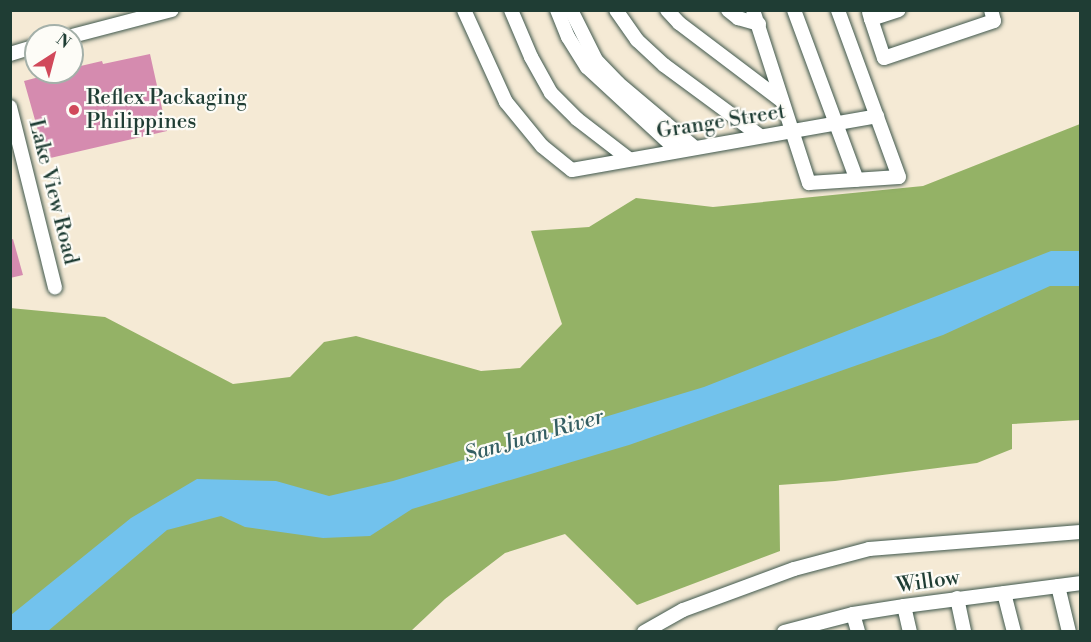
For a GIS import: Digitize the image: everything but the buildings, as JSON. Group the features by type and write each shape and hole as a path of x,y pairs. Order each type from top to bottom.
{"street":[{"path":"84,33 172,10"},
{"name":"Grange Street","path":"464,10 506,102 542,146 572,170 759,135 792,132 877,116"},
{"path":"511,10 531,57 551,93 577,120 629,159"},
{"path":"557,10 568,37 587,67 677,150"},
{"path":"570,10 597,60 618,83 694,147"},
{"path":"616,10 637,40 664,65 759,135"},
{"path":"667,10 679,23 782,101"},
{"path":"728,10 738,18 756,17 809,183 899,177 838,10"},
{"path":"794,10 857,180"},
{"path":"899,10 870,15 884,58 994,21 991,10"},
{"name":"Lake View Road","path":"10,107 55,287"},
{"path":"644,632 683,610 794,569 869,549 1080,532"},
{"name":"Willow","path":"784,632 806,629 853,614 1080,583"},
{"path":"1058,586 1069,632"},
{"path":"1004,592 1014,632"},
{"path":"957,598 964,632"},
{"path":"904,606 910,632"},
{"path":"853,614 858,632"}],"green space":[{"path":"1080,124 1080,420 1012,424 1012,449 977,463 835,481 779,485 780,551 637,605 565,534 505,553 445,599 411,631 11,631 10,308 105,317 233,384 290,377 324,342 356,336 481,371 520,368 562,324 531,231 589,227 636,198 713,207 923,186"}],"water":[{"path":"1051,251 1080,251 1080,286 1050,286 943,335 629,445 412,509 370,536 323,538 245,527 221,516 167,530 48,631 11,631 11,615 131,518 197,479 276,481 329,496 393,481 704,387"}],"place":[{"name":"Reflex Packaging Philippines","path":"74,110"}],"water label":[{"name":"San Juan River","path":"534,436"}]}
